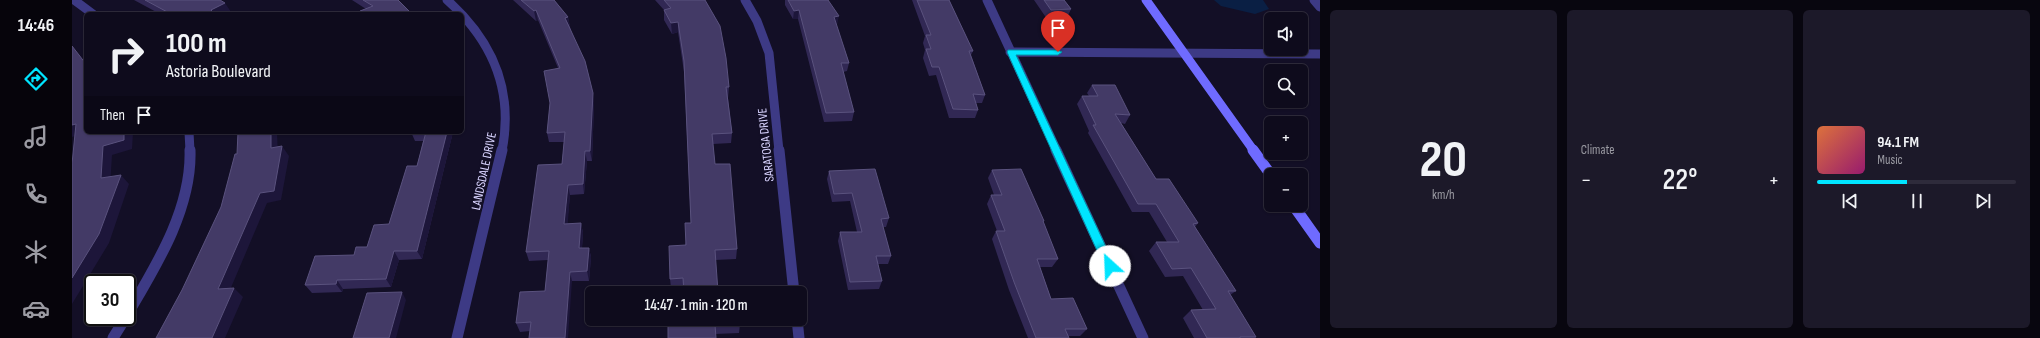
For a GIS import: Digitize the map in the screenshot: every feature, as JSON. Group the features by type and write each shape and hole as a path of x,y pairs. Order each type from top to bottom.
{"main road":[{"path":"1146,0 1266,168"},
{"path":"1298,212 1320,243"}],"street":[{"path":"74,0 90,12"},
{"name":"LANDSDALE DRIVE","path":"448,0 463,12"},
{"name":"SARATOGA DRIVE","path":"745,0 758,20 769,53 793,286"},
{"path":"987,0 1143,338"},
{"path":"1314,0 1320,7"},
{"name":"LANDSDALE DRIVE","path":"457,338 503,145 505,109 502,80 488,45 476,26 464,13"},
{"path":"1010,52 1320,54"},
{"path":"136,299 159,260 175,220 188,171 189,134"},
{"path":"113,338 120,326"},
{"path":"798,326 799,338"}],"water":[{"path":"1214,0 1263,0 1269,9 1255,14 1221,6"}],"building":[{"path":"145,0 220,0 225,3 211,10 213,12 167,12"},
{"path":"363,0 398,0 410,12 360,11 373,6"},
{"path":"521,0 554,0 568,17 565,18 585,61 593,93 590,151 585,151 583,184 568,185 564,224 581,223 579,248 589,248 587,271 570,272 565,338 529,338 531,322 516,323 520,292 545,291 549,251 526,252 538,165 562,164 565,132 547,133 550,103 544,71 560,68 536,10 534,11"},
{"path":"664,0 705,0 720,26 726,58 729,87 726,87 732,133 712,134 715,164 730,164 737,249 715,250 718,286 684,286 683,278 670,279 669,246 686,245 685,223 691,223 684,61 678,22 671,23 664,10 671,8"},
{"path":"788,0 828,0 839,16 834,17 849,63 841,63 854,112 826,113 799,10 794,11"},
{"path":"917,0 949,0 973,51 969,51 985,95 973,94 978,110 953,109 939,67 932,67 926,49 931,49 926,35 931,35"},
{"path":"1044,0 1064,0 1071,9 1051,10"},
{"path":"72,46 84,61 84,134 124,134 124,140 103,146 101,178 121,175 99,234 72,278 72,164 76,124 72,125"},
{"path":"1092,85 1115,85 1130,115 1115,114 1156,179 1169,179 1198,223 1193,224 1236,291 1228,291 1256,337 1207,338 1191,310 1216,309 1191,268 1172,269 1156,242 1179,242 1156,204 1138,204 1093,125 1096,125 1082,96 1098,96"},
{"path":"238,134 271,134 271,148 282,146 274,191 260,193 218,289 234,288 212,338 156,338 182,290 221,207 235,154 237,154"},
{"path":"425,134 446,134 417,251 394,251 386,279 337,280 336,284 305,285 315,256 354,255 356,247 367,247 374,225 389,224 407,166 417,166"},
{"path":"875,169 889,218 881,219 891,256 876,256 882,281 850,282 840,232 862,232 852,193 834,194 829,171"},
{"path":"1021,169 1044,221 1058,259 1037,259 1051,299 1073,298 1087,329 1065,329 1069,338 1036,338 996,231 1005,231 991,195 1002,195 992,170"},
{"path":"402,292 389,338 353,338 367,293"},
{"path":"668,326 715,326 716,338 668,338"}],"route":[{"path":"1058,52 1010,52 1110,266"}]}
